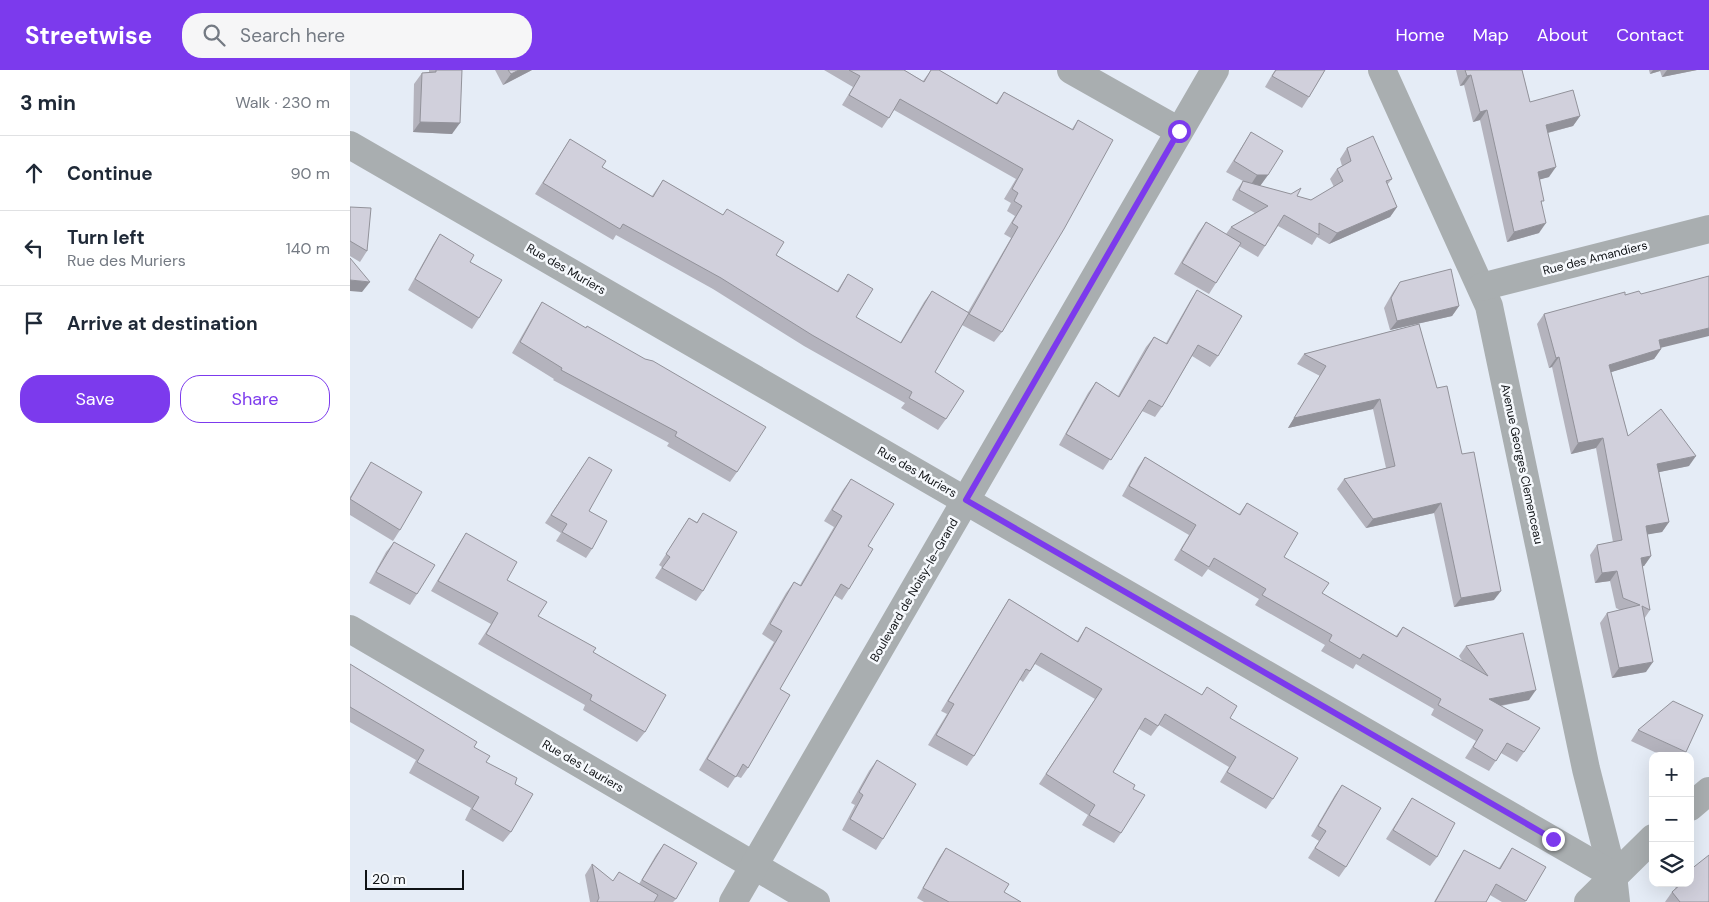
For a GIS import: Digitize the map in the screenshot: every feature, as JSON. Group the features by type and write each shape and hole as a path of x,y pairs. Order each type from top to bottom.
{"street":[{"path":"1071,70 1179,131"},
{"name":"Boulevard de Noisy-le-Grand","path":"733,902 1215,70"},
{"name":"Avenue Georges Clemenceau","path":"1382,70 1489,306 1586,769 1613,875 1616,902"},
{"name":"Rue des Muriers","path":"350,144 1613,875"},
{"name":"Rue des Amandiers","path":"1481,287 1709,229"},
{"name":"Rue des Lauriers","path":"350,629 816,902"},
{"path":"1694,803 1709,791"},
{"path":"1588,902 1613,875 1649,842"}],"building":[{"path":"436,70 462,70 460,123 420,122 422,73 436,72"},
{"path":"508,70 519,70 511,74"},
{"path":"849,70 904,70 924,82 931,70 939,70 997,104 1004,92 1073,130 1078,120 1113,140 1064,229 1002,332 969,314 1018,227 1012,223 1022,206 1014,201 1018,193 1012,189 1023,169 900,99 889,118 849,95 860,76"},
{"path":"1276,70 1325,70 1309,97 1272,76"},
{"path":"1465,70 1522,70 1530,102 1573,90 1580,116 1546,125 1556,167 1538,172 1544,201 1541,201 1546,223 1514,232 1487,110 1480,112 1471,75 1467,76"},
{"path":"1251,132 1283,151 1268,175 1257,175 1234,161"},
{"path":"1373,136 1392,179 1386,181 1397,207 1337,233 1319,223 1319,235 1284,215 1265,246 1231,227 1268,206 1239,190 1243,181 1291,194 1301,188 1297,196 1311,200 1343,181 1337,169 1351,161 1347,148"},
{"path":"570,139 606,161 602,167 653,197 663,180 723,215 727,209 784,242 776,255 838,292 848,274 873,289 856,317 901,343 932,291 969,313 935,372 964,391 946,419 909,398 912,392 812,335 721,278 623,224 620,229 543,183"},
{"path":"350,207 371,208 367,251 350,241"},
{"path":"1206,222 1241,243 1216,283 1182,263"},
{"path":"440,234 474,255 470,262 502,280 479,318 415,279"},
{"path":"350,258 370,282 350,280"},
{"path":"1451,269 1459,306 1397,321 1391,298 1400,282"},
{"path":"1709,276 1709,328 1659,340 1661,349 1609,365 1628,436 1661,409 1696,456 1657,464 1669,522 1646,526 1651,556 1641,558 1650,610 1642,606 1653,662 1619,668 1607,613 1640,605 1623,598 1617,571 1602,573 1597,545 1622,540 1603,438 1578,443 1559,357 1556,358 1544,314 1625,292 1625,295 1639,291 1641,294"},
{"path":"1197,290 1242,316 1218,356 1198,345 1162,407 1149,400 1111,460 1066,434 1096,382 1119,397 1154,337 1167,344"},
{"path":"542,302 586,328 587,326 645,359 653,361 766,427 737,472 675,436 677,432 561,370 562,368 520,342"},
{"path":"1419,324 1437,388 1447,386 1462,454 1474,452 1501,591 1461,598 1441,503 1373,519 1344,479 1395,466 1380,399 1294,418 1326,366 1304,354"},
{"path":"589,457 612,470 589,511 607,521 592,549 562,532 567,524 551,515"},
{"path":"1145,457 1240,515 1247,503 1298,533 1284,557 1329,583 1322,593 1397,637 1403,627 1488,676 1466,646 1523,633 1536,690 1489,699 1540,728 1524,752 1507,743 1496,761 1473,747 1483,730 1438,705 1441,699 1363,654 1360,659 1329,641 1332,635 1262,595 1266,589 1214,558 1209,567 1181,550 1196,525 1129,486"},
{"path":"371,462 422,492 400,530 350,499"},
{"path":"851,479 894,504 868,546 873,549 849,589 841,584 780,689 790,695 748,768 743,764 736,777 707,759 782,631 770,624 794,582 801,586 842,516 832,510"},
{"path":"703,513 737,532 703,591 662,568 670,557 666,554 689,518 697,523"},
{"path":"466,533 517,562 507,580 547,602 538,616 596,648 593,652 666,695 645,732 590,700 592,695 486,634 498,613 438,581"},
{"path":"394,542 435,565 417,594 376,572"},
{"path":"1009,599 1078,642 1086,627 1202,695 1207,687 1237,706 1230,718 1298,758 1273,799 1227,772 1236,757 1165,714 1158,726 1145,718 1113,772 1135,785 1133,789 1145,795 1121,833 1089,815 1095,805 1046,774 1102,689 1041,653 1030,671 1026,669 974,756 936,735 954,704 948,701"},
{"path":"350,664 477,742 474,747 490,756 486,762 517,778 515,784 533,794 511,832 472,809 479,797 417,762 424,750 350,707"},
{"path":"1673,701 1703,715 1686,752 1638,730"},
{"path":"877,760 916,784 883,839 850,819 863,795 859,792"},
{"path":"1342,785 1381,808 1346,867 1315,848 1326,831 1318,826"},
{"path":"1412,798 1455,823 1437,857 1393,830"},
{"path":"664,844 697,863 676,899 642,880"},
{"path":"946,848 1009,884 1004,892 1021,902 949,902 923,888"},
{"path":"1512,848 1546,867 1526,901 1496,884 1486,902 1435,902 1464,850 1500,869"},
{"path":"1709,855 1709,902 1680,902 1672,892 1678,887 1694,887 1694,867"},
{"path":"592,864 613,881 619,872 658,895 654,902 597,902 599,898"}],"route":[{"path":"1179,131 966,500 1553,839"}]}
